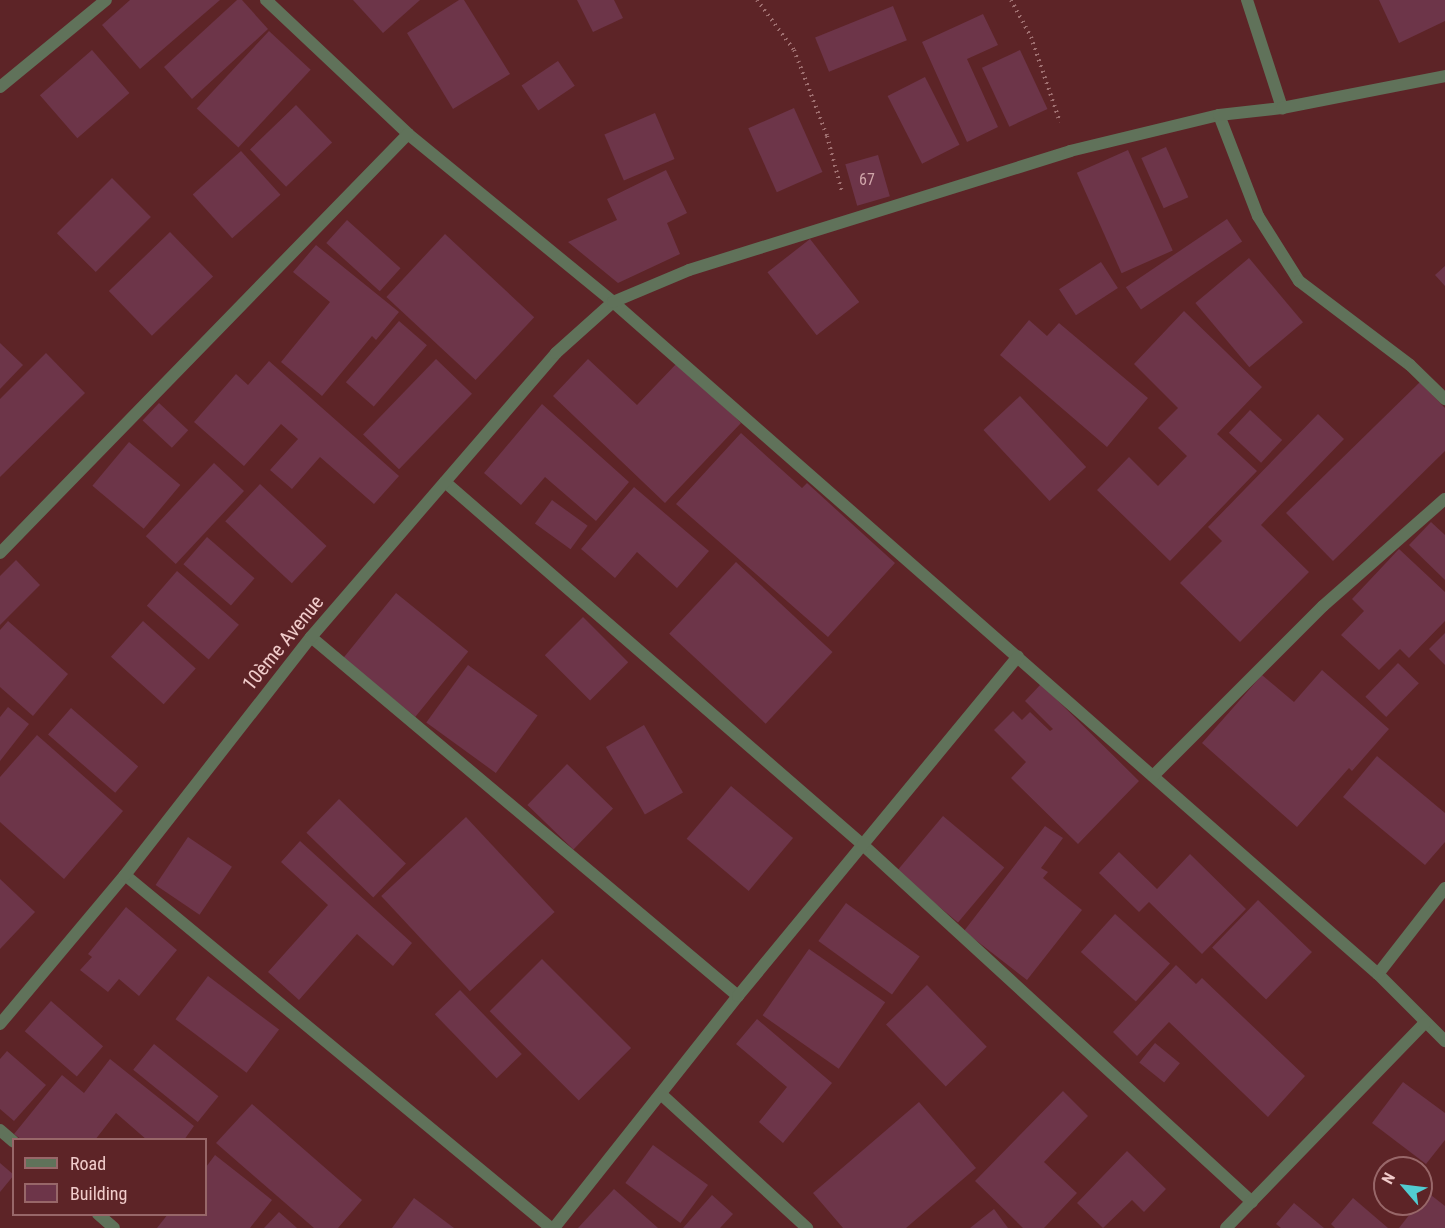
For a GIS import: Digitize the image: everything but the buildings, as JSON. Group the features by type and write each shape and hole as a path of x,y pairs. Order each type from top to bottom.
{"street":[{"path":"0,87 106,0"},
{"path":"266,0 408,134 613,302 1018,656 1378,974 1445,1041"},
{"path":"1247,0 1282,108"},
{"name":"10ème Avenue","path":"0,1024 125,875 311,637 556,353 613,302 688,270 1070,151 1219,115 1282,108 1445,76"},
{"path":"1219,115 1258,216 1299,281 1410,365 1445,399"},
{"path":"0,553 408,134"},
{"path":"445,482 863,845 1252,1202"},
{"path":"1153,777 1323,606 1445,499"},
{"path":"311,637 738,996"},
{"path":"125,875 552,1228 662,1095 738,996 1018,656"},
{"path":"1378,974 1445,888"},
{"path":"1227,1228 1425,1023"},
{"path":"662,1095 807,1228"},
{"path":"0,1130 12,1140"},
{"path":"100,1216 114,1228"}],"path":[{"path":"757,0 794,50 827,136 850,219"},
{"path":"1011,0 1031,37 1070,151"}]}
